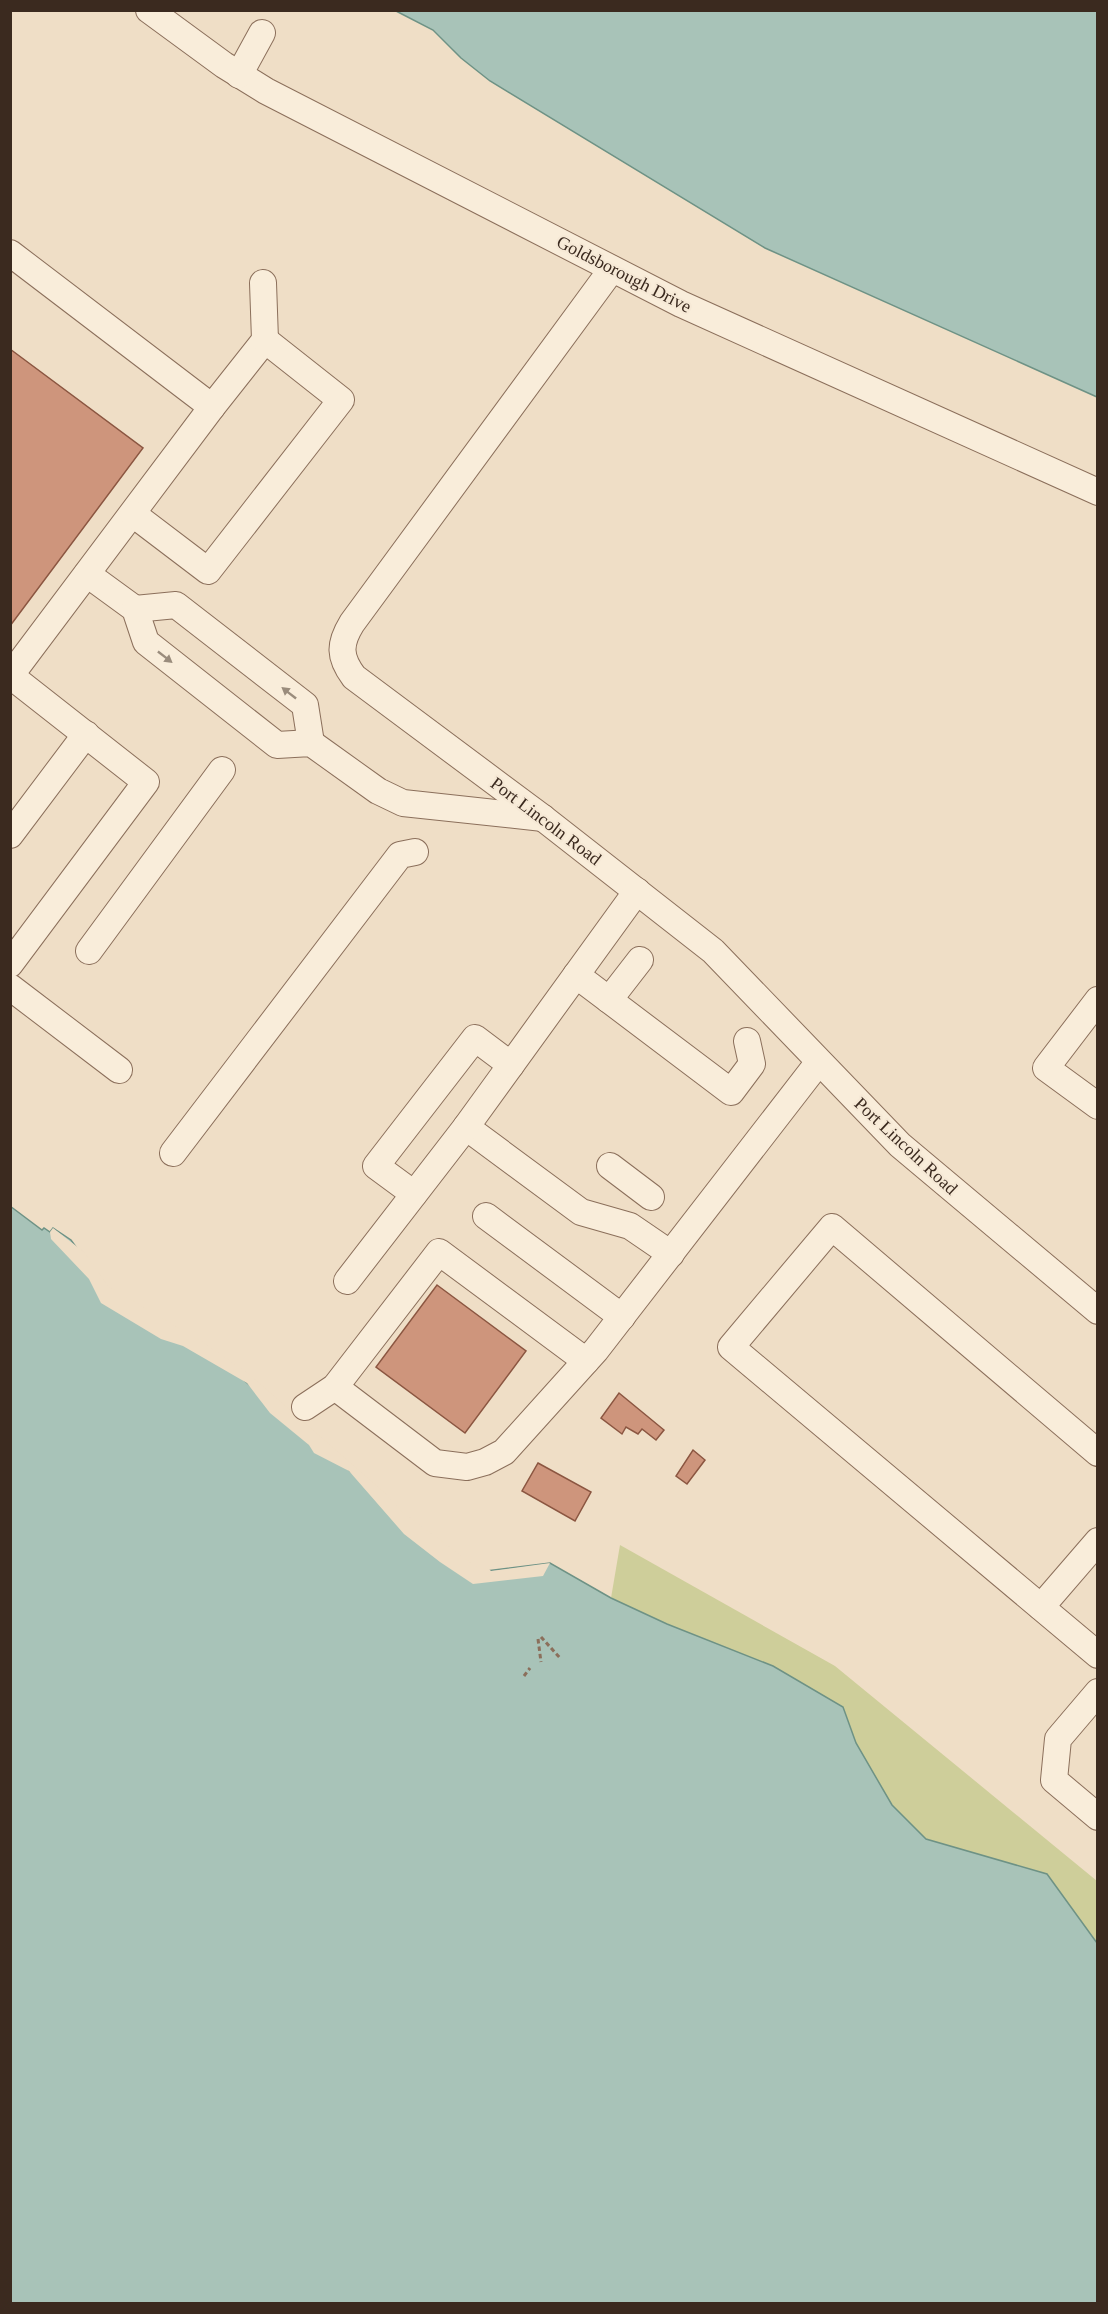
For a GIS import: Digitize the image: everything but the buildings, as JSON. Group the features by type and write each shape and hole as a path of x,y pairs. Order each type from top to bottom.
{"street":[{"name":"Goldsborough Drive","path":"158,17 239,75 379,150 612,269 730,326 1098,492"},
{"path":"239,75 262,33"},
{"path":"10,253 213,408"},
{"name":"Port Lincoln Road","path":"612,269 352,623 344,635 340,651 345,665 354,677 543,818 713,951 818,1063 900,1145 1098,1311"},
{"path":"10,964 146,782 11,676 265,340 263,283"},
{"path":"133,514 208,571 341,400 265,340"},
{"path":"87,574 135,609 146,642 277,745 311,743 378,791 403,803 543,818"},
{"path":"135,609 176,605 306,705 311,743"},
{"path":"10,834 86,734"},
{"path":"89,951 222,770"},
{"path":"172,1153 400,855 415,852"},
{"path":"347,1281 466,1127 637,891"},
{"path":"609,1000 640,960"},
{"path":"576,975 731,1092 752,1064 747,1041"},
{"path":"10,987 119,1070"},
{"path":"1098,1000 1046,1068 1098,1106"},
{"path":"414,1194 376,1166 475,1038 511,1065"},
{"path":"335,1387 435,1463 467,1467 485,1462 504,1452 591,1356 818,1063"},
{"path":"466,1127 581,1212 630,1226 671,1254"},
{"path":"610,1166 651,1197"},
{"path":"486,1216 621,1317"},
{"path":"1098,1453 831,1227 731,1347 1098,1654"},
{"path":"305,1407 335,1387 440,1252 591,1356"},
{"path":"1041,1607 1098,1541"},
{"path":"1098,1692 1058,1739 1054,1780 1098,1817"}],"path":[{"path":"541,1662 539,1638 561,1659"},
{"path":"524,1676 530,1668"}],"green space":[{"path":"620,1545 835,1666 1097,1881 1097,2094 550,1563 611,1598"}],"shaded area":[{"path":"396,11 1097,11 1097,397 765,248 490,81 461,58 433,30"},
{"path":"10,1206 42,1230 44,1228 50,1232 53,1228 71,1240 106,1288 203,1345 399,1513 478,1572 550,1563 611,1598 667,1624 773,1666 843,1707 856,1743 892,1805 926,1839 1047,1874 1097,1943 1097,2303 11,2303"}],"pier":[{"path":"53,1228 84,1252 108,1286 204,1343 249,1374 386,1494 401,1511 479,1569 488,1568 491,1571 550,1563 543,1576 473,1584 440,1562 404,1534 349,1471 314,1453 309,1445 270,1413 247,1383 183,1346 161,1339 101,1303 89,1279 51,1239 50,1232"}]}
